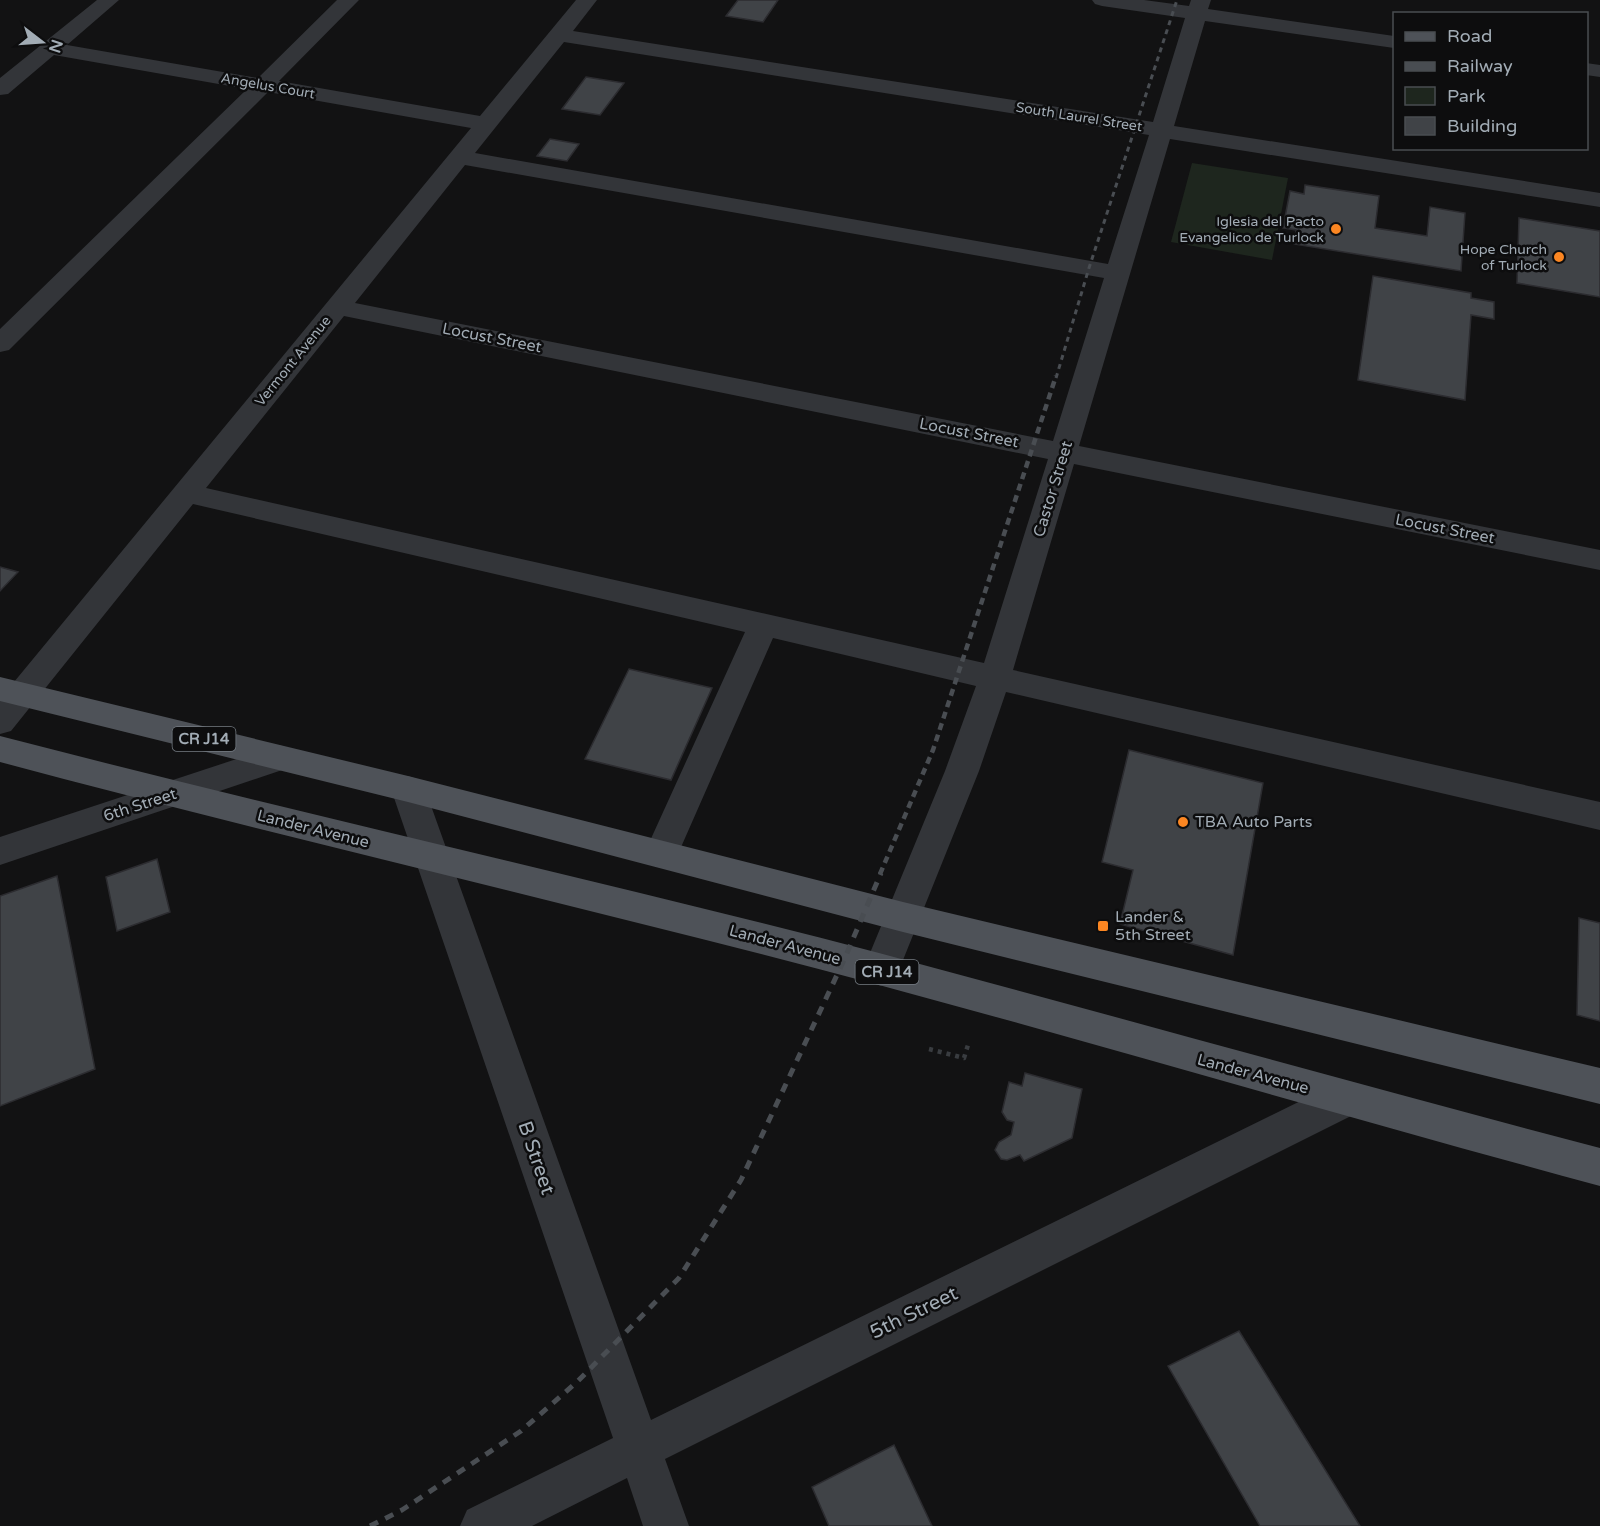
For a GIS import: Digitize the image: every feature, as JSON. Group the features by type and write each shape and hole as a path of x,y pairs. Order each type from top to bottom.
{"main road":[{"name":"CR J14","path":"11,692 408,789 903,917 1600,1086"},
{"name":"Lander Avenue","path":"0,749 171,794 630,905 881,970 1345,1099 1600,1167"}],"street":[{"path":"0,89 109,0"},
{"path":"0,344 349,0"},
{"name":"Vermont Avenue","path":"0,722 11,692 186,493 587,0"},
{"path":"1102,0 1199,7 1393,42"},
{"name":"Castor Street","path":"881,970 958,781 995,678 1199,7"},
{"name":"South Laurel Street","path":"558,35 1600,200"},
{"name":"Angelus Court","path":"50,48 486,124"},
{"path":"459,157 1117,273"},
{"name":"Locust Street","path":"337,307 1600,560"},
{"path":"186,493 1600,816"},
{"path":"661,854 763,625"},
{"name":"6th Street","path":"0,851 279,758"},
{"name":"B Street","path":"408,789 666,1526"},
{"name":"5th Street","path":"483,1526 1345,1099"}],"path":[{"path":"930,1049 964,1058 968,1045"}],"green space":[{"path":"1192,163 1288,178 1272,260 1171,242"}],"building":[{"path":"738,0 778,0 763,22 726,16"},
{"path":"586,77 624,83 600,115 562,109"},
{"path":"550,139 579,144 567,161 537,156"},
{"name":"Iglesia del Pacto Evangelico de Turlock","path":"1305,185 1379,196 1375,228 1427,236 1430,207 1465,213 1461,271 1294,244 1296,230 1283,228 1290,191 1304,194"},
{"name":"Hope Church of Turlock","path":"1519,218 1600,231 1600,297 1517,283"},
{"path":"1373,276 1471,293 1471,298 1494,302 1494,319 1471,315 1465,400 1358,380"},
{"path":"0,567 18,572 0,591"},
{"path":"629,669 712,688 671,780 585,759"},
{"name":"TBA Auto Parts","path":"1129,750 1263,783 1233,955 1120,924 1133,870 1102,862"},
{"path":"157,859 170,912 117,931 106,877"},
{"path":"57,876 95,1069 0,1106 0,896"},
{"path":"1579,918 1600,923 1600,1021 1577,1015"},
{"path":"1025,1073 1082,1089 1072,1138 1024,1161 1020,1155 1007,1160 1001,1159 995,1150 999,1142 1011,1135 1014,1122 1007,1120 1002,1112 1009,1082 1022,1086"},
{"path":"1239,1331 1360,1526 1260,1526 1168,1366"},
{"path":"894,1445 932,1526 829,1526 812,1487"}],"railway":[{"path":"1056,378 1089,268 1177,0"},
{"path":"880,874 933,750 1056,376"},
{"path":"370,1526 402,1510 521,1431 578,1381 679,1278 741,1180 844,960 881,873"}],"place":[{"name":"Iglesia del Pacto Evangelico de Turlock","path":"1336,229"},
{"name":"Hope Church of Turlock","path":"1559,257"},
{"name":"TBA Auto Parts","path":"1183,822"},
{"name":"Lander & 5th Street","path":"1103,926"}]}
